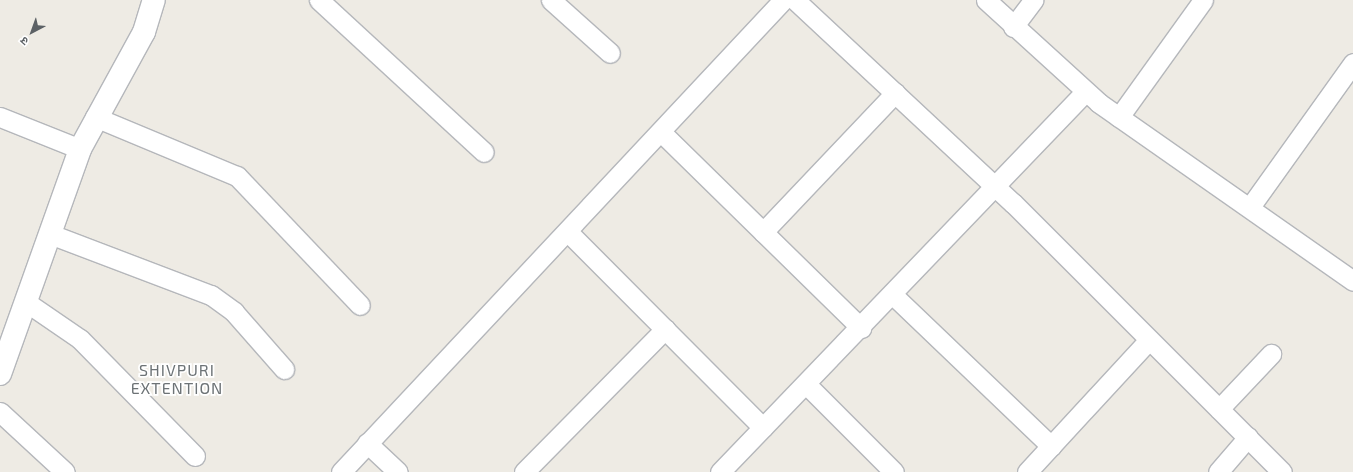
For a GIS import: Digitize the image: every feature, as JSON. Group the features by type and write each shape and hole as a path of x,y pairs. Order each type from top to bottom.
{"street":[{"path":"0,374 80,149 95,117 144,32 154,0"},
{"path":"319,0 484,152"},
{"path":"551,0 610,53"},
{"path":"341,472 662,133 783,0"},
{"path":"795,0 996,188 1282,472"},
{"path":"986,0 1013,27 1086,92 1119,117 1353,281"},
{"path":"1013,27 1033,0"},
{"path":"1119,117 1203,0"},
{"path":"1250,208 1353,63"},
{"path":"720,472 893,295 1086,92"},
{"path":"763,232 896,93"},
{"path":"0,117 80,149"},
{"path":"95,117 237,176 360,305"},
{"path":"662,133 861,328"},
{"path":"568,232 763,428"},
{"path":"50,234 210,295 234,312 284,369"},
{"path":"893,295 1051,446"},
{"path":"26,302 80,339 195,456"},
{"path":"524,472 665,329"},
{"path":"1027,472 1149,340"},
{"path":"1219,409 1271,354"},
{"path":"806,384 894,472"},
{"path":"0,412 65,472"},
{"path":"1218,472 1248,437"},
{"path":"367,443 398,472"}],"district":[{"name":"SHIVPURI EXTENTION","path":"177,379"}]}
